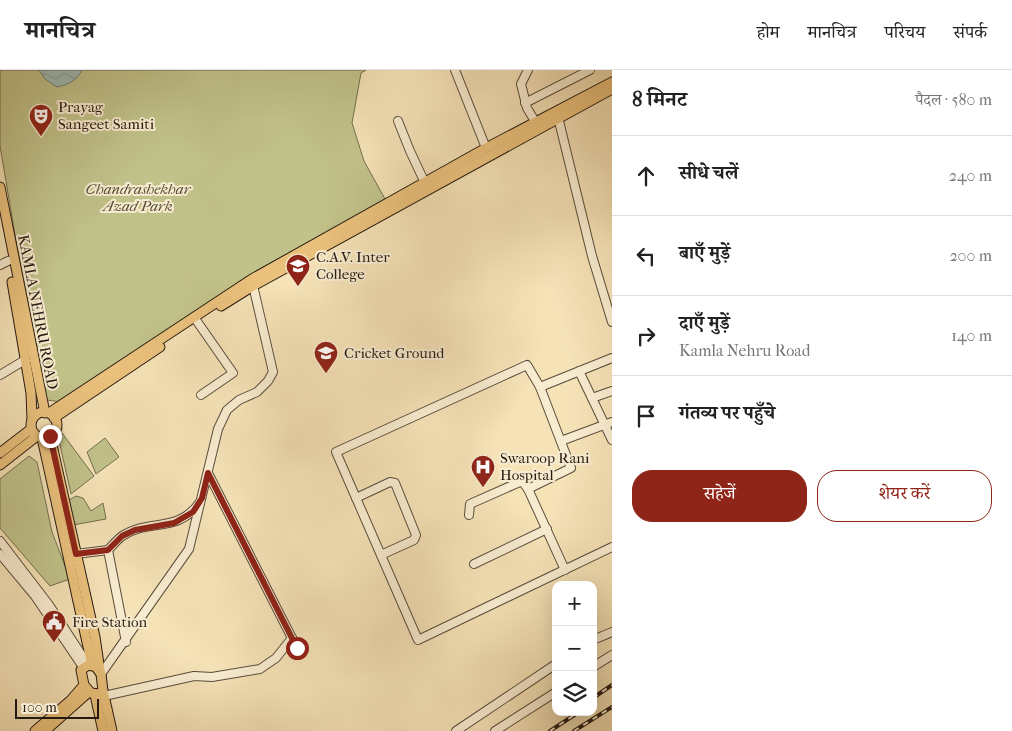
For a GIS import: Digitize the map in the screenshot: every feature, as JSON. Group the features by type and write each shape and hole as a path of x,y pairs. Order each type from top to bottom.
{"main road":[{"path":"252,283 558,115 612,82"},
{"path":"0,465 38,432 38,414 49,415 252,283 486,148 612,89"},
{"name":"KAMLA NEHRU ROAD","path":"0,187 49,415"},
{"name":"KAMLA NEHRU ROAD","path":"0,218 4,263 87,665 81,670 95,692"},
{"path":"0,452 38,432 56,430 49,415"},
{"name":"KAMLA NEHRU ROAD","path":"38,432 76,554 95,637 100,673 95,692"},
{"path":"87,665 100,673"},
{"path":"35,731 70,701 95,692"},
{"path":"45,731 95,692"},
{"path":"95,692 103,731"},
{"path":"95,692 112,731"}],"street":[{"path":"455,70 486,148"},
{"path":"528,70 520,84 525,103 536,123"},
{"path":"525,103 590,70"},
{"path":"558,115 592,256 612,322"},
{"path":"398,121 425,183"},
{"path":"100,673 126,642 188,549 218,428 227,410 239,400 257,392 268,381 273,372 252,283"},
{"path":"196,319 233,373 200,395"},
{"path":"540,388 612,358"},
{"path":"0,375 25,360"},
{"path":"528,490 571,468 540,388 527,365 336,452 418,640 612,547"},
{"path":"579,371 592,398 608,423 612,440"},
{"path":"592,398 612,391"},
{"path":"561,441 608,423"},
{"path":"208,473 297,648"},
{"path":"469,515 470,504 522,481 565,570"},
{"path":"356,498 390,482 394,483 416,535 414,540 381,555"},
{"path":"76,554 108,550 122,536 135,530 174,523 193,512 202,498"},
{"path":"474,564 546,529"},
{"path":"0,542 49,605 87,665"},
{"path":"108,550 126,642"},
{"path":"0,554 35,596 87,665"},
{"path":"597,638 612,632"},
{"path":"95,692 194,676 212,677 260,669 276,658 292,638"},
{"path":"597,665 612,655"},
{"path":"456,731 552,667"},
{"path":"495,731 552,695"}],"green space":[{"name":"Chandrashekhar Azad Park","path":"0,70 366,70 361,73 352,123 364,161 385,199 244,279 61,402 47,400 21,270 0,146"},
{"path":"62,433 94,476 71,494 58,436"},
{"path":"105,438 119,457 96,474 87,452"},
{"path":"29,456 37,462 52,532 70,579 50,586 0,528 0,479"},
{"path":"76,496 83,498 91,511 103,503 106,519 73,525 69,500"}],"water":[{"path":"39,70 82,70 72,82 57,87 45,79"}],"railway":[{"path":"597,695 612,685"},
{"path":"574,731 612,707"},
{"path":"550,731 573,716"}],"place":[{"name":"Prayag Sangeet Samiti","path":"41,137"},
{"name":"C.A.V. Inter College","path":"298,287"},
{"name":"Cricket Ground","path":"326,374"},
{"name":"Swaroop Rani Hospital","path":"483,488"},
{"name":"Fire Station","path":"54,643"}],"route":[{"path":"50,436 76,554 108,550 122,536 135,530 174,523 193,512 202,498 208,473 297,648"}]}
